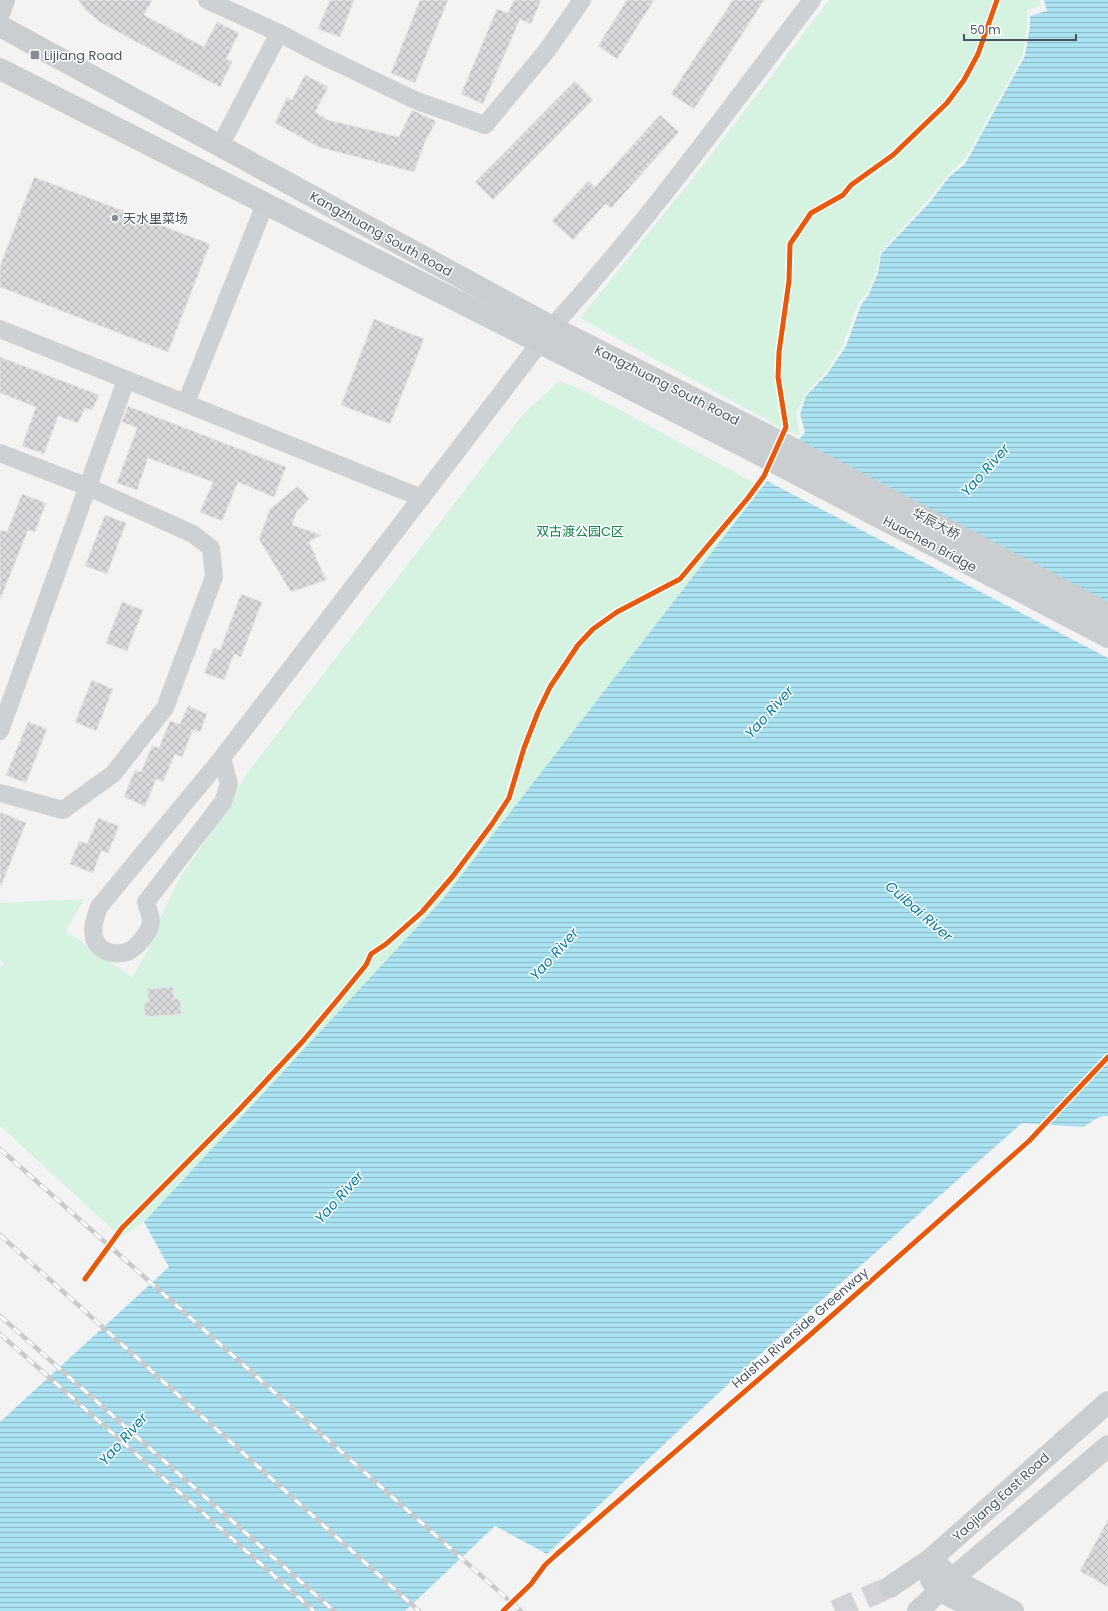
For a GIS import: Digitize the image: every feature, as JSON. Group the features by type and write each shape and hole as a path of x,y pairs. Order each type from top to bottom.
{"main road":[{"path":"0,11 4,0"},
{"name":"Kangzhuang South Road","path":"0,26 220,146 547,335"},
{"name":"Kangzhuang South Road","path":"0,69 265,204 547,335 758,442"},
{"name":"华辰大桥","path":"758,442 1108,614"},
{"name":"Huachen Bridge","path":"758,442 1108,637"},
{"name":"Yaojiang East Road","path":"890,1587 925,1563 1108,1402"},
{"path":"918,1611 946,1585 1108,1446"},
{"path":"925,1563 946,1585 980,1611"},
{"path":"946,1585 1013,1611"}],"street":[{"path":"207,0 279,33 417,101 485,125 548,49 582,0"},
{"path":"222,758 230,784 223,802 146,902 151,919 150,928 141,942 132,950 122,953 111,953 100,948 94,936 94,920 99,907 222,758 547,335 590,285 676,177 812,0"},
{"path":"220,146 279,33"},
{"path":"186,403 265,204"},
{"path":"0,329 422,498"},
{"path":"0,732 126,380"},
{"path":"0,453 88,487 193,534 211,548 214,577 165,708 113,774 64,810 0,793"}],"green space":[{"path":"829,0 1040,0 1041,6 1027,10 1027,25 1023,54 963,161 949,174 928,200 880,253 876,273 865,296 858,304 843,345 825,373 804,396 796,414 800,436 776,425 580,318 701,168"},
{"name":"双古渡公园C区","path":"559,381 583,390 762,487 443,899 144,1222 121,1237 0,1126 0,968 4,963 0,960 0,903 84,899 66,931 132,977 148,950 162,914 181,876 230,805 245,776 524,413"}],"water":[{"path":"1044,0 1108,0 1108,1116 1097,1118 1083,1127 1022,1123 755,1359 547,1554 495,1526 405,1611 0,1611 0,1422 169,1267 144,1222 443,899 805,432 800,414 806,396 828,373 846,346 861,305 868,296 878,273 881,254 930,202 950,176 965,164 1025,56 1030,26 1030,16 1047,11"}],"pier":[{"path":"796,440 1108,602 1108,658 765,480"}],"building":[{"path":"78,0 152,0 144,15 204,47 217,22 239,33 226,59 232,62 220,87 100,22 88,12"},
{"path":"330,0 354,0 340,37 318,29"},
{"path":"420,0 448,0 415,83 391,73"},
{"path":"514,0 541,0 531,24 520,19 483,104 461,94 497,9 508,13"},
{"path":"627,0 654,0 617,59 598,46"},
{"path":"733,0 764,0 694,109 671,94"},
{"path":"305,75 328,87 315,112 328,120 399,137 412,110 436,121 424,144 414,172 319,147 275,123 287,97 292,100"},
{"path":"575,81 593,100 493,200 475,182"},
{"path":"660,115 679,132 611,208 605,204 573,240 552,221 588,181 595,187"},
{"path":"34,177 210,244 168,352 0,287 0,266"},
{"path":"374,319 424,339 390,424 341,405"},
{"path":"0,357 99,395 92,410 85,408 78,423 58,416 44,454 22,446 36,407 0,393"},
{"path":"128,406 286,467 274,497 238,482 222,521 200,512 213,482 148,458 137,490 117,483 137,428 122,422"},
{"path":"298,486 309,499 297,511 292,525 321,535 309,542 326,580 291,592 259,539 270,509"},
{"path":"22,494 46,503 35,532 28,530 0,600 0,530 7,532"},
{"path":"105,515 126,523 107,574 85,566"},
{"path":"241,594 262,602 241,657 234,654 224,680 204,673 214,648 220,650"},
{"path":"122,602 143,610 127,651 106,643"},
{"path":"92,680 113,689 96,731 75,722"},
{"path":"188,706 207,714 200,732 193,730 182,757 175,754 163,782 156,779 145,806 124,797 135,770 141,772 152,746 159,748 170,721 180,724"},
{"path":"28,722 47,729 26,783 6,775"},
{"path":"0,812 26,823 1,886 0,886"},
{"path":"98,818 119,826 108,853 101,851 93,873 70,864 79,841 87,844"},
{"path":"173,987 174,999 180,999 181,1014 145,1017 144,1003 149,1003 147,989"},
{"path":"1108,1520 1108,1587 1080,1571"}],"tunnel":[{"path":"835,1611 890,1587"}],"railway":[{"path":"0,1149 521,1611"},
{"path":"0,1235 419,1611"},
{"path":"0,1316 334,1611"},
{"path":"0,1334 314,1611"}],"cycle path":[{"path":"85,1279 122,1228 237,1112 303,1041 366,965 371,954 386,944 422,912 453,876 492,824 509,798 524,748 538,712 550,687 578,645 593,629 617,612 680,579 748,498 764,476 786,427 778,377 779,352 789,281 790,244 811,213 843,195 851,185 893,155 947,103 964,80 978,54 997,0"},
{"name":"Haishu Riverside Greenway","path":"503,1611 531,1584 545,1565 557,1554 811,1334 1029,1141 1108,1057"}],"place":[{"name":"Lijiang Road","path":"35,55"},
{"name":"天水里菜场","path":"115,218"}],"water label":[{"name":"Yao River","path":"985,470"},
{"name":"Yao River","path":"769,712"},
{"name":"Cuibai River","path":"919,911"},
{"name":"Yao River","path":"554,954"},
{"name":"Yao River","path":"339,1197"},
{"name":"Yao River","path":"123,1439"}]}
